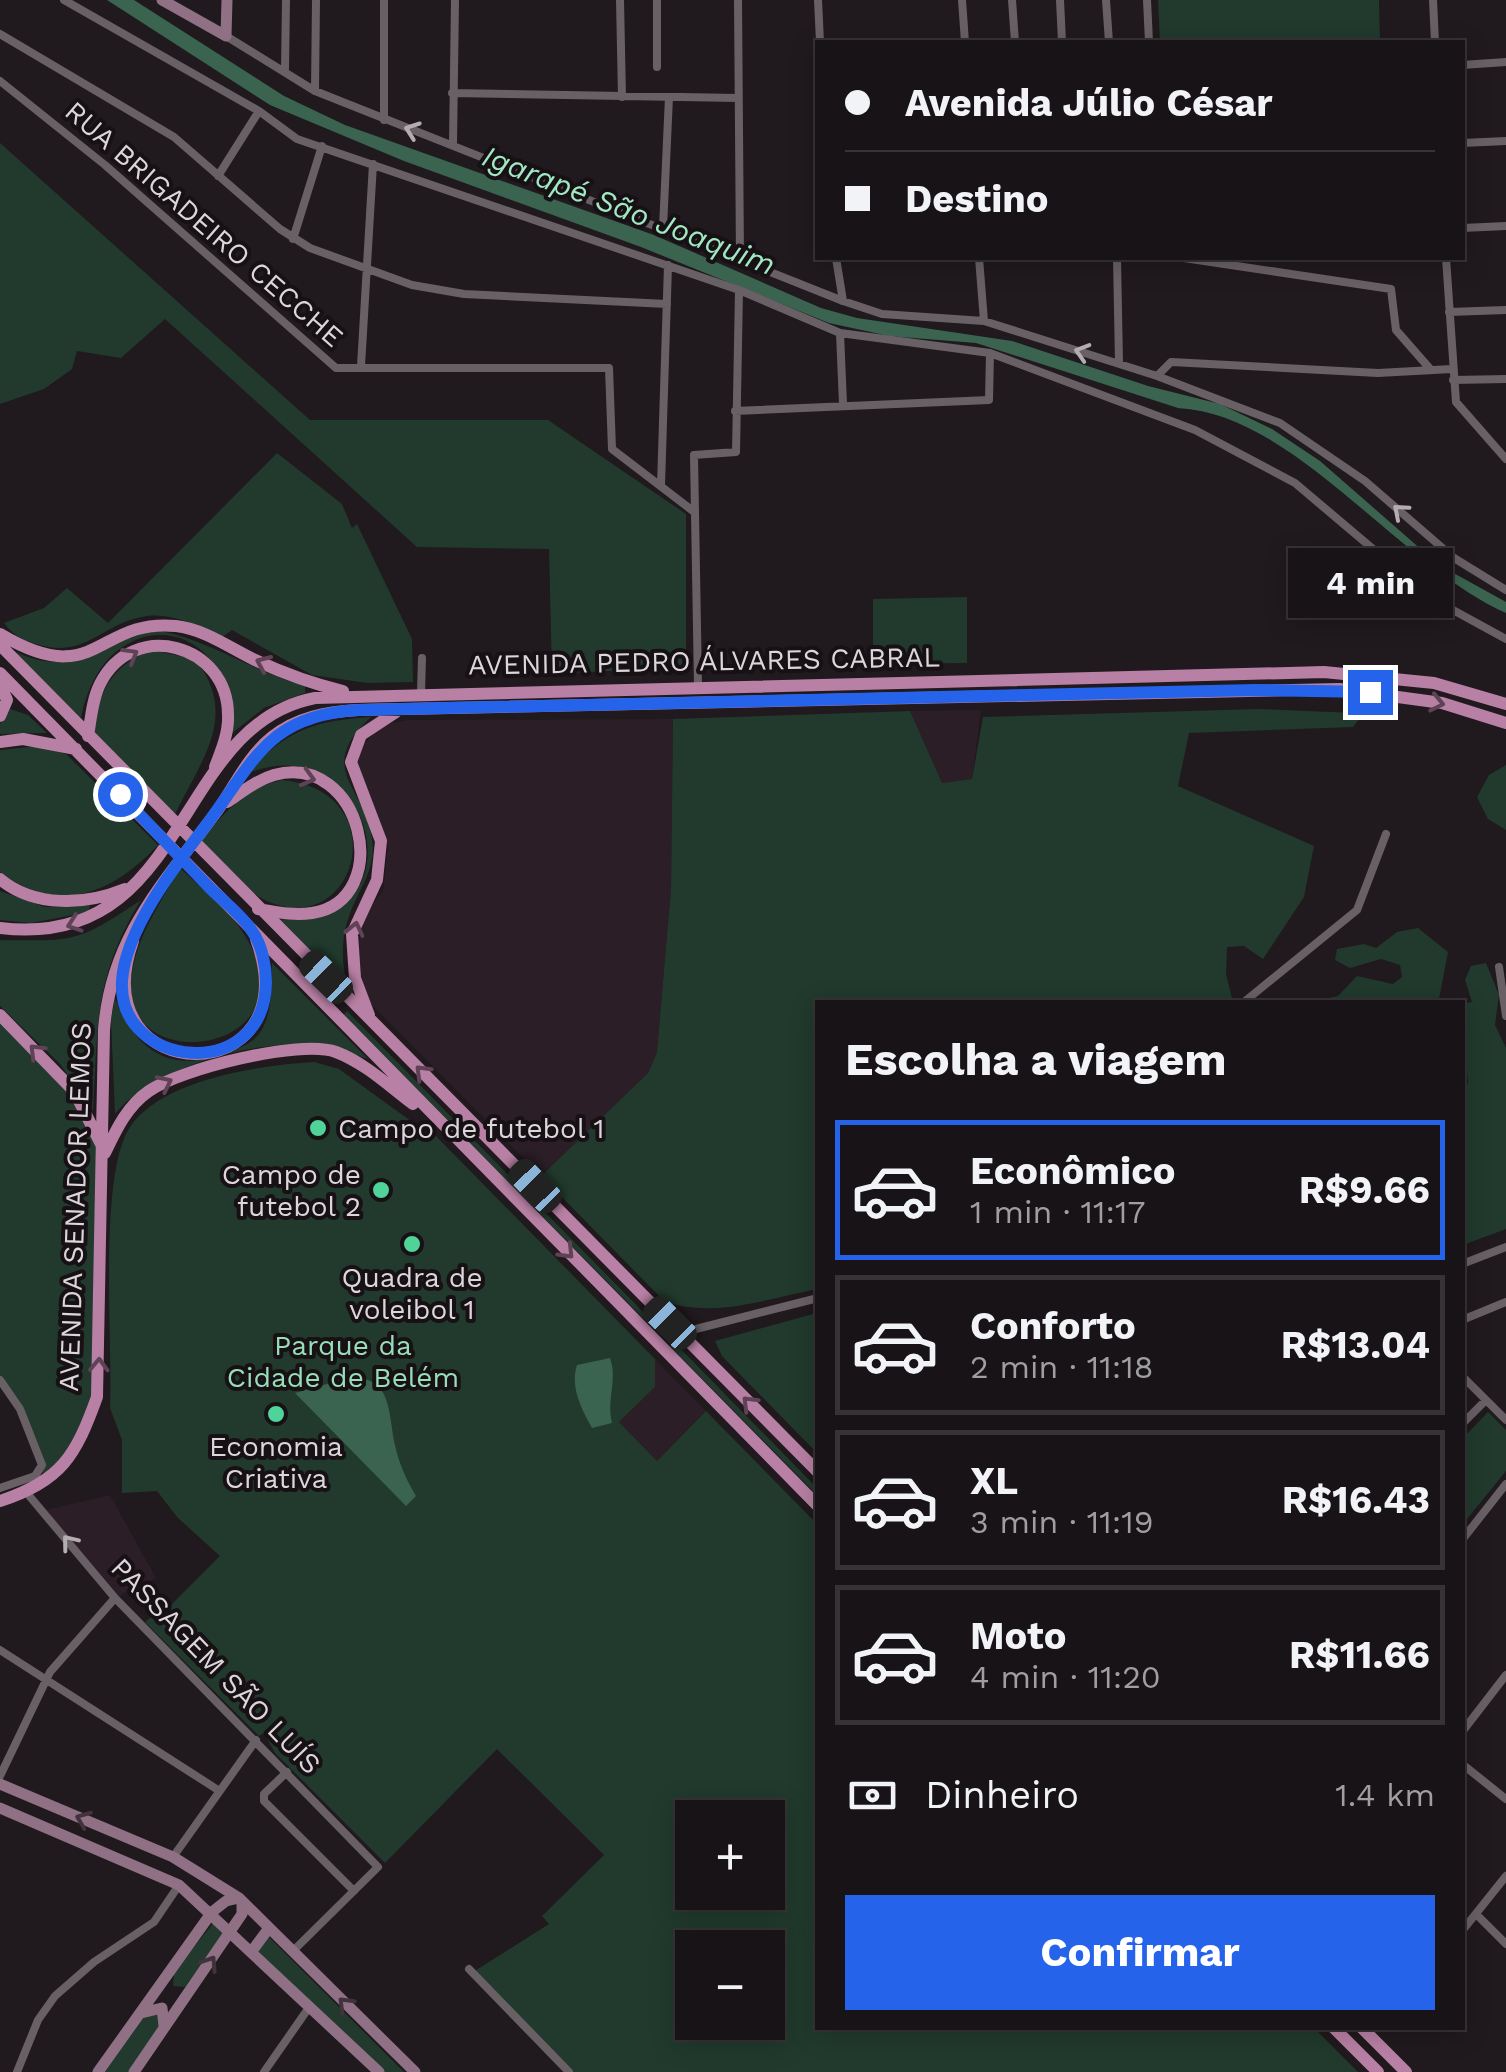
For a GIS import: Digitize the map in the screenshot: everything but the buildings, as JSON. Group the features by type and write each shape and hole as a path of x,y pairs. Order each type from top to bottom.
{"main road":[{"path":"162,0 226,36 227,0"},
{"path":"0,634 31,653 62,658 95,650 136,630 177,626 298,678 355,694"},
{"path":"88,736 100,684 121,658 153,644 182,648 213,671 226,701 226,735 211,780"},
{"path":"0,645 815,1469"},
{"name":"AVENIDA PEDRO ÁLVARES CABRAL","path":"0,928 56,931 104,912 132,886 240,742 282,707 315,698 1324,672 1434,683 1506,704"},
{"path":"0,673 815,1503"},
{"path":"0,684 7,700 0,716"},
{"name":"AVENIDA PEDRO ÁLVARES CABRAL","path":"163,882 252,758 288,726 333,712 1339,689 1442,703 1506,723"},
{"path":"372,1022 351,956 358,915 380,870 381,841 355,782 352,753 368,728 402,710"},
{"path":"0,742 22,739 76,749"},
{"path":"220,806 272,776 298,774 332,788 356,820 361,838 360,864 353,884 336,901 315,913 258,910"},
{"path":"0,879 22,892 50,900 94,900 132,886"},
{"path":"163,882 136,934 122,983 142,1032 166,1049 189,1053 228,1048 253,1027 260,1016 266,986 265,964 254,932"},
{"name":"AVENIDA SENADOR LEMOS","path":"0,1501 26,1492 65,1466 97,1396 108,983 131,928 163,882"},
{"path":"0,1015 74,1091 103,1152"},
{"path":"103,1152 120,1121 162,1083 186,1073 314,1048 333,1050 366,1068 454,1136"},
{"path":"0,1784 173,1857 240,1900 415,2072"},
{"path":"0,1808 179,1886 212,1912 379,2072"},
{"path":"98,2072 212,1912 240,1900"},
{"path":"134,2072 242,1914 240,1900"},
{"path":"252,1952 270,1928"},
{"path":"170,1973 172,1992 192,1989"},
{"path":"140,2014 162,2008 164,2030"},
{"path":"1336,2030 1378,2072"},
{"path":"1364,2030 1406,2072"}],"street":[{"path":"64,0 260,111 296,138 740,290 840,334 990,354 1195,430 1295,484 1431,598 1506,639"},
{"path":"285,69 286,0"},
{"path":"315,91 316,0"},
{"path":"384,0 384,120"},
{"path":"452,144 455,0"},
{"path":"620,0 622,97"},
{"path":"657,67 658,0"},
{"path":"738,0 740,260"},
{"path":"818,0 820,40"},
{"path":"962,0 965,40"},
{"path":"1012,0 1015,40"},
{"path":"1060,0 1062,40"},
{"path":"1106,0 1109,40"},
{"path":"1147,0 1150,40"},
{"path":"1433,0 1435,40"},
{"path":"0,34 174,137 293,239 412,285 464,294 668,304"},
{"path":"226,36 315,91 842,301 882,314 984,321 1157,376 1280,424 1328,452 1454,558 1506,590"},
{"path":"1465,64 1506,62"},
{"name":"RUA BRIGADEIRO CECCHE","path":"0,80 105,165 336,368 609,368 612,448 661,485"},
{"path":"452,93 738,98"},
{"path":"662,228 669,98"},
{"path":"218,176 260,111"},
{"path":"1465,143 1506,142"},
{"path":"293,239 322,146"},
{"path":"361,366 364,264 373,164"},
{"path":"1465,228 1506,226"},
{"path":"836,260 842,301"},
{"path":"979,260 984,321"},
{"path":"1117,260 1119,363"},
{"path":"1197,260 1391,290 1396,330 1432,370"},
{"path":"1446,260 1456,402 1506,459"},
{"path":"668,265 661,485 693,511"},
{"path":"698,686 694,455 736,452 740,290"},
{"path":"1449,312 1506,310"},
{"path":"840,334 843,404"},
{"path":"735,411 989,397 990,354"},
{"path":"1157,376 1171,362 1378,374 1452,369"},
{"path":"1453,380 1506,379"},
{"path":"1492,445 1506,444"},
{"path":"421,693 422,658"},
{"path":"1246,1000 1357,910 1386,834"},
{"path":"1499,967 1506,1016"},
{"path":"1465,1263 1506,1247"},
{"path":"670,1323 678,1321 688,1332 815,1299"},
{"path":"1465,1319 1506,1302"},
{"path":"1465,1379 1506,1420"},
{"path":"0,1380 20,1408 41,1471 0,1488"},
{"path":"1465,1421 1486,1400"},
{"path":"1465,1536 1506,1484"},
{"name":"PASSAGEM SÃO LUÍS","path":"26,1492 116,1598 378,1867 354,1891"},
{"path":"0,1776 46,1681 116,1598"},
{"path":"0,1650 218,1790"},
{"path":"1465,1728 1506,1676"},
{"path":"173,1857 256,1740"},
{"path":"1465,1766 1506,1798"},
{"path":"287,1772 264,1794 264,1801 354,1891 293,1952"},
{"path":"1465,1927 1506,1876"},
{"path":"17,2072 38,2020 55,1996 94,1962 154,1922 179,1886"},
{"path":"1476,1914 1506,1944"},
{"path":"469,1968 569,2072"},
{"path":"264,2072 310,2006"}],"shaded area":[{"path":"107,0 134,0 284,96 345,125 654,235 821,308 857,318 1012,341 1148,386 1220,404 1272,429 1320,461 1439,565 1506,602 1506,613 1426,562 1305,463 1263,436 1221,417 1178,408 976,343 889,336 829,323 641,247 404,161 270,105"},
{"path":"981,710 972,779 941,783 910,711"},
{"path":"673,719 671,889 657,1052 648,1073 541,1176 370,1003 359,970 359,941 364,915 383,891 388,846 356,772 360,748 382,725 409,720"},
{"path":"610,1358 612,1423 592,1428 576,1389 577,1365"},
{"path":"655,1359 706,1411 657,1461 619,1422 655,1387"},
{"path":"348,1378 373,1383 386,1398 399,1459 416,1496 406,1506 295,1393"},
{"path":"110,1495 156,1578 119,1596 46,1510"}],"green space":[{"path":"1158,0 1379,0 1380,40 1160,40"},
{"path":"0,143 310,420 548,420 686,514 686,667 552,674 549,549 417,547 165,319 121,358 77,351 72,369 44,389 0,404"},
{"path":"277,453 342,504 352,528 357,524 412,639 413,682 367,683 312,675 232,630 221,638 166,616 131,620 82,644 54,648 15,634 4,623 44,608 67,588 108,623"},
{"path":"967,597 967,663 873,664 873,599"},
{"path":"161,631 305,686 305,693 264,708 230,735 227,694 214,664 193,644 168,635 141,638 115,652 94,679 81,718 11,650 35,659 72,660 139,635"},
{"path":"151,650 195,659 215,700 212,738 174,816 93,732 99,704 110,681 126,664"},
{"path":"10,709 28,715 47,733 0,734 0,724"},
{"path":"1258,709 1356,713 1360,718 1353,727 1189,733 1178,786 1314,846 1304,897 1263,959 1244,946 1227,947 1226,974 1232,1000 815,1000 815,1289 722,1308 665,1302 541,1176 648,1073 657,1052 671,889 673,719 910,711 942,783 972,779 983,717"},
{"path":"371,717 346,752 345,767 370,827 373,847 343,941 349,993 275,919 323,915 353,895 367,865 365,831 351,799 324,776 288,765 244,775 273,748 301,731"},
{"path":"39,746 66,754 158,845 103,887 64,896 43,893 0,872 0,750"},
{"path":"1506,765 1506,830 1488,819 1477,797 1489,775"},
{"path":"282,780 319,790 341,810 352,835 351,861 341,885 322,902 295,908 254,894 200,842 246,795"},
{"path":"180,868 238,925 260,973 257,1004 240,1026 215,1039 186,1042 159,1035 139,1016 131,987 141,940"},
{"path":"0,891 45,907 90,905 89,912 31,923 0,920"},
{"path":"141,900 106,978 98,1027 93,1111 60,1064 0,1006 0,940 75,936 103,925"},
{"path":"1418,928 1448,952 1439,999 1320,1000 1338,996 1357,976 1393,984 1402,977 1400,965 1381,959 1350,968 1335,960 1337,949 1364,944 1376,948 1397,932"},
{"path":"272,963 368,1059 323,1045 241,1051 211,1058 155,1082 115,1114 111,1020 115,998 132,1031 155,1052 185,1061 202,1059 244,1046 261,1031 269,1007"},
{"path":"1486,963 1499,995 1495,1025 1506,1048 1506,1229 1465,1244 1465,1004 1472,1002 1465,980 1471,966"},
{"path":"347,1011 658,1327 655,1330 343,1015"},
{"path":"0,1018 80,1104 103,1165 98,1380 84,1432 46,1481 20,1409 0,1380"},
{"name":"Parque da Cidade de Belém","path":"314,1062 339,1069 426,1132 433,1133 655,1359 655,1387 619,1422 657,1461 706,1411 815,1522 815,2030 1316,2030 1358,2072 573,2072 473,1972 549,1924 542,1916 604,1855 497,1749 385,1863 275,1753 264,1733 259,1736 145,1622 159,1610 163,1613 220,1556 178,1518 157,1491 122,1493 122,1440 110,1408 110,1220 114,1182 120,1150 130,1127 145,1111 188,1086"},
{"path":"815,1314 815,1451 722,1356 715,1341"},
{"path":"674,1342 815,1486 815,1493 670,1346"},
{"path":"1488,1412 1506,1430 1506,1471 1465,1522 1465,1436"},
{"path":"214,1922 224,1932 185,1987 173,1986 174,1972"},
{"path":"268,1936 404,2072 383,2072 256,1951"},
{"path":"158,2010 162,2024 130,2072 104,2072 143,2015"}],"place":[{"name":"Campo de futebol 1","path":"318,1128"},
{"name":"Campo de futebol 2","path":"381,1190"},
{"name":"Quadra de voleibol 1","path":"412,1244"},
{"name":"Economia Criativa","path":"276,1414"}],"route":[{"path":"120,794 142,817 163,840 184,862 254,932 265,964 266,986 260,1016 240,1041 210,1052 166,1049 142,1032 126,1002 122,983 128,957 163,882 182,857 220,806 252,758 270,738 310,717 358,710 1256,690 1370,692"}],"water label":[{"name":"Igarapé São Joaquim","path":"629,210"}]}
